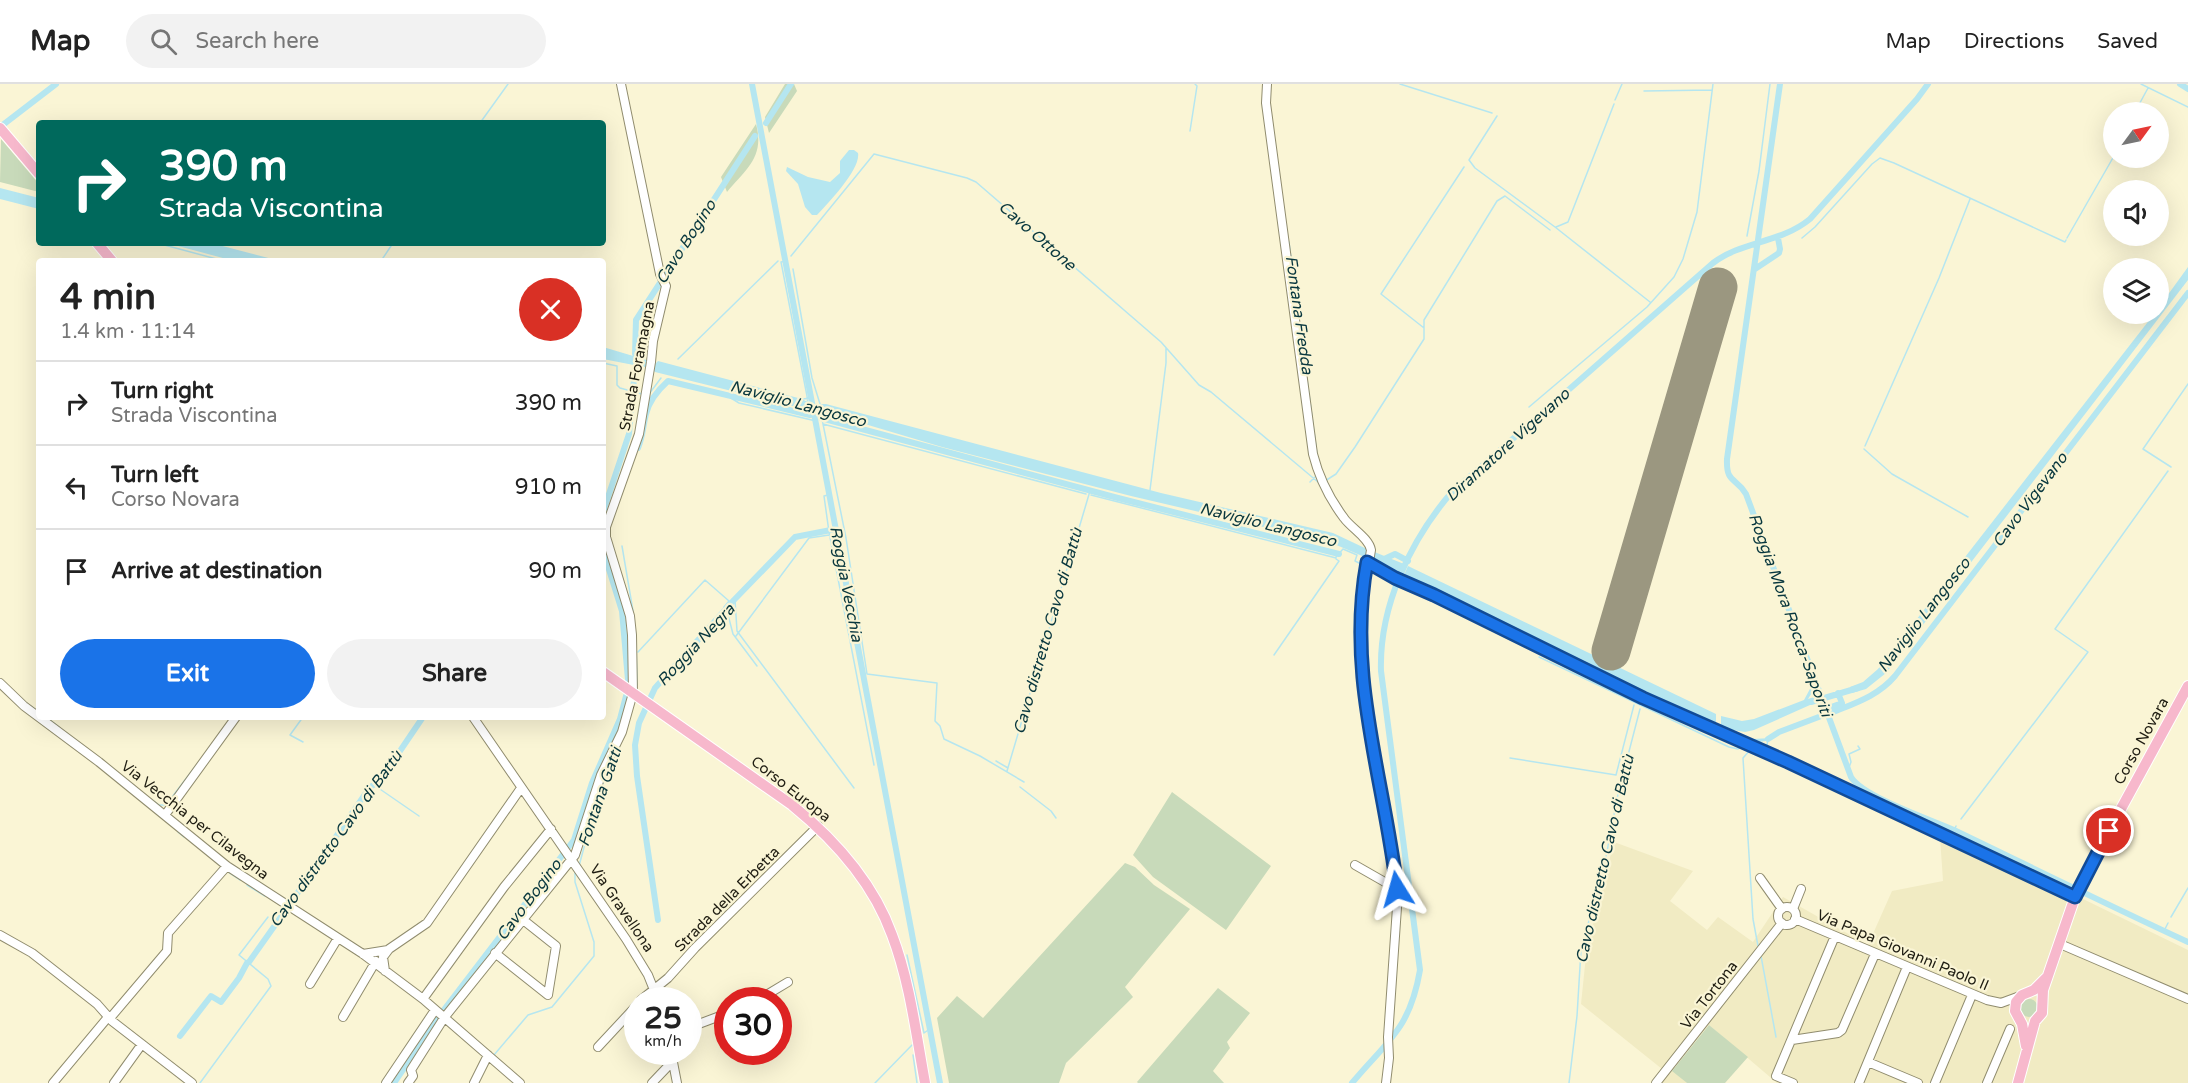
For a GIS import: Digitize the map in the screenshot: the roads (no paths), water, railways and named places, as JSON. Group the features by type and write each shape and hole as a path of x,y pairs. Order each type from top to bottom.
{"main road":[{"path":"2,130 36,170"},
{"path":"100,246 110,258"},
{"name":"Corso Europa","path":"606,674 792,805 818,826 860,875 877,901 892,934 904,971 925,1083"},
{"name":"Corso Novara","path":"2018,1083 2035,1021 2042,1013 2043,990 2077,892 2188,686"},
{"path":"2024,994 2039,986 2048,976"},
{"path":"2024,994 2037,996 2043,1004"},
{"name":"Corso Novara","path":"2024,994 2016,1002 2015,1011 2027,1049"},
{"path":"2018,1017 2027,1022 2035,1021"}],"street":[{"name":"Strada Foramagna","path":"621,84 665,293 653,341 639,434 606,527 606,537 630,616 633,693"},
{"path":"1267,84 1266,104 1313,454 1318,476 1327,493 1349,525 1368,542 1368,561 1362,603 1361,676 1397,889 1386,1083"},
{"path":"1368,561 1399,580 1540,645 1643,698 1938,832 2077,892"},
{"name":"Via Vecchia per Cilavegna","path":"0,683 36,715"},
{"path":"408,1083 413,1076 411,1070 444,1018 572,860 601,775 622,732 633,693"},
{"name":"Via Vecchia per Cilavegna","path":"43,720 99,762 227,866 363,954 423,999 520,1083"},
{"path":"165,815 234,720"},
{"name":"Via Gravellona","path":"475,720 572,860 636,956 653,987"},
{"path":"343,1017 376,964 377,958 385,950 427,923 521,788"},
{"name":"Strada della Erbetta","path":"655,987 668,978 695,948 818,826"},
{"path":"423,999 504,887 551,829"},
{"path":"1355,865 1397,889"},
{"path":"53,1083 167,951 168,933 227,866"},
{"path":"1760,878 1782,909"},
{"path":"1792,909 1801,889"},
{"path":"1787,907 1792,909 1796,914 1795,919 1789,925 1782,923 1778,916 1782,909 1787,907"},
{"path":"495,953 548,995 556,946 522,919"},
{"name":"Via Papa Giovanni Paolo II","path":"1795,919 1972,995 2007,1005 2018,1017"},
{"name":"Via Tortona","path":"1656,1083 1782,923"},
{"path":"0,935 32,953 97,1004 112,1021 192,1083"},
{"path":"1793,1083 1776,1076 1835,936"},
{"path":"310,984 339,938"},
{"path":"2060,944 2188,999"},
{"path":"363,954 385,950"},
{"path":"385,950 383,957 385,971"},
{"path":"1792,1040 1838,1033 1842,1030 1875,954"},
{"path":"1859,1083 1907,967"},
{"path":"780,987 788,982"},
{"name":"Via Papa Giovanni Paolo II","path":"2001,1003 2024,994"},
{"path":"1935,1083 1972,995"},
{"path":"386,1083 436,1010"},
{"name":"Strada della Erbetta","path":"598,1047 624,1018"},
{"path":"1987,1083 2010,1029"},
{"path":"114,1083 142,1044"},
{"path":"474,1083 488,1055"},
{"path":"1868,1062 1918,1083"},
{"path":"652,1083 665,1065"},
{"path":"674,1065 677,1083"}],"water":[{"path":"849,150 858,153 858,160 854,168 843,186 817,215 812,215 805,207 798,184 786,171 787,167 808,177 830,182 840,173 840,161"},
{"path":"0,188 36,197 36,208 0,199"},
{"path":"178,246 222,246 268,258 223,258"},
{"path":"2188,267 2188,280 2169,305 2169,293"},
{"path":"2146,324 2154,324 1886,673 1866,689 1852,693 1850,687 1863,682 1878,669"},
{"path":"606,348 650,361 649,368 606,360"},
{"path":"658,361 802,399 807,402 808,410 655,372 651,368"},
{"path":"817,404 826,404 1161,493 1333,533 1369,550 1367,558 1334,544 1131,496 942,447 848,419 825,415 818,411"},
{"path":"1372,551 1404,564 1400,574 1370,559"},
{"path":"1408,566 1716,714 1716,726 1640,693 1404,575"},
{"path":"1811,687 1813,691 1808,699 1817,696 1819,701 1754,730 1745,732 1721,728 1721,716 1742,721 1754,719 1804,700"}],"waterway":[{"path":"0,127 56,84"},
{"path":"482,120 508,84"},
{"name":"Roggia Vecchia","path":"752,84 940,1083"},
{"name":"Cavo Bogino","path":"766,123 791,84"},
{"path":"1190,131 1197,86 1195,84"},
{"path":"1400,84 1492,113"},
{"path":"1615,100 1622,84"},
{"path":"1529,407 1647,307 1674,277 1683,259 1697,212 1713,84"},
{"path":"1747,236 1759,171 1770,84"},
{"name":"Roggia Mora Rocca-Saporiti","path":"1780,84 1727,467 1730,477 1746,494 1851,777 1858,785 1883,800 1956,831 2188,942"},
{"name":"Diramatore Vigevano","path":"1352,1083 1387,1044 1404,1020 1416,990 1420,970 1381,671 1385,623 1391,599 1422,532 1451,493 1713,263 1736,250 1787,233 1810,219 1928,84"},
{"path":"2141,84 2188,107"},
{"path":"2180,84 2188,89"},
{"path":"2140,102 2148,88"},
{"path":"1644,91 1712,90"},
{"path":"1556,227 1568,222 1614,104"},
{"path":"1497,116 1469,160 1475,168 1650,302"},
{"name":"Cavo Bogino","path":"635,354 636,320 755,136"},
{"name":"Cavo Ottone","path":"791,256 874,154 967,178 976,182 1161,342 1199,385 1211,392 1318,482"},
{"path":"1802,238 1880,158 2065,242 2066,240"},
{"path":"1424,328 1381,294 1464,167"},
{"path":"2067,238 2107,168"},
{"path":"1325,481 1336,474 1355,447 1424,339 1424,320 1497,201 1505,196 1550,230"},
{"path":"1865,446 1939,278 1970,199"},
{"path":"1755,269 1779,253 1778,238"},
{"name":"Fontana Fredda","path":"1289,242 1294,282"},
{"name":"Cavo Ottone","path":"168,246 213,258"},
{"path":"383,258 391,246"},
{"name":"Cavo Ottone","path":"678,359 778,261"},
{"path":"786,261 781,262 809,415"},
{"path":"793,269 812,378 820,404"},
{"name":"Cavo Vigevano","path":"1831,713 1874,694 1895,676 2188,293"},
{"name":"Cavo Ottone","path":"1150,490 1166,348"},
{"name":"Cavo Ottone","path":"606,364 617,366 617,385 620,388 642,394"},
{"name":"Cavo Bogino","path":"606,503 629,434 635,368"},
{"name":"Cavo Ottone","path":"649,394 661,378"},
{"name":"Fontana Fredda","path":"1307,379 1317,454"},
{"name":"Cavo distretto Cavo di Battù","path":"638,448 649,405 668,381 810,415"},
{"path":"2171,467 2143,449 2188,384"},
{"path":"726,395 739,403 816,421"},
{"path":"802,399 813,398"},
{"name":"Roggia Vecchia","path":"800,403 825,409"},
{"name":"Cavo distretto Cavo di Battù","path":"821,418 1118,498 1339,554"},
{"name":"Cavo distretto Cavo di Battù","path":"822,419 846,538 867,674 937,683 935,721 940,726 944,739 980,756 1024,782"},
{"name":"Cavo distretto Cavo di Battù","path":"823,424 1086,494"},
{"path":"1864,449 1892,474 1968,517"},
{"path":"1961,819 2088,652 2055,629 2168,471"},
{"name":"Fontana Fredda","path":"1310,482 1315,477"},
{"name":"Cavo distretto Cavo di Battù","path":"1007,771 1090,491"},
{"path":"828,495 824,496 829,532 874,765"},
{"name":"Cavo distretto Cavo di Battù","path":"1091,495 1336,558"},
{"name":"Roggia Negra","path":"658,920 637,776 635,745 639,723 655,688 734,600 795,537 836,529"},
{"path":"736,636 809,538 829,535"},
{"name":"Fontana Gatti","path":"622,546 633,611"},
{"name":"Cavo distretto Cavo di Battù","path":"1336,557 1343,549 1357,555"},
{"path":"1382,560 1395,554 1408,561"},
{"path":"1357,555 1355,561 1365,566"},
{"name":"Cavo distretto Cavo di Battù","path":"1274,655 1339,561 1336,559"},
{"name":"Cavo Bogino","path":"606,560 622,611 628,680"},
{"name":"Fontana Gatti","path":"638,652 705,580 729,601 724,607 733,634 757,666"},
{"path":"1429,597 1560,661"},
{"path":"735,600 737,631 854,788"},
{"name":"Fontana Gatti","path":"636,639 637,685"},
{"name":"Cavo distretto Cavo di Battù","path":"1539,657 1729,747 1738,749 1741,747"},
{"name":"Naviglio Langosco","path":"1811,702 1858,688"},
{"path":"1826,709 1842,703 1838,693"},
{"name":"Cavo Bogino","path":"394,1083 443,1011 574,840 592,783 620,719 626,696"},
{"name":"Cavo distretto Cavo di Battù","path":"25,702 36,710"},
{"name":"Cavo distretto Cavo di Battù","path":"1510,758 1616,775 1634,705"},
{"name":"Cavo distretto Cavo di Battù","path":"1569,1083 1577,1016 1581,950 1605,862 1618,794 1640,709"},
{"name":"Cavo distretto Cavo di Battù","path":"1663,711 1735,744 1738,743"},
{"name":"Cavo distretto Cavo di Battù","path":"1768,739 1779,732 1824,715"},
{"name":"Cavo distretto Cavo di Battù","path":"50,720 59,727"},
{"path":"301,720 290,735 303,742"},
{"name":"Cavo distretto Cavo di Battù","path":"249,962 370,787 379,782 421,720"},
{"name":"Cavo distretto Cavo di Battù","path":"1748,740 1767,739"},
{"name":"Cavo distretto Cavo di Battù","path":"1759,745 1767,745 1768,739"},
{"name":"Cavo distretto Cavo di Battù","path":"1754,742 1767,740"},
{"path":"1848,770 1851,762 1849,754 1860,749 1858,746"},
{"name":"Cavo distretto Cavo di Battù","path":"1750,750 1743,758 1753,919 1758,946"},
{"name":"Cavo distretto Cavo di Battù","path":"151,799 159,805 166,805 201,759"},
{"name":"Cavo distretto Cavo di Battù","path":"996,761 1008,768"},
{"name":"Fontana Gatti","path":"602,786 612,762"},
{"path":"374,785 419,816"},
{"name":"Cavo distretto Cavo di Battù","path":"1020,787 1051,811 1056,818"},
{"name":"Fontana Gatti","path":"579,866 594,810"},
{"name":"Roggia Mora Rocca-Saporiti","path":"1954,831 1956,826"},
{"name":"Cavo distretto Cavo di Battù","path":"178,832 184,837"},
{"name":"Cavo distretto Cavo di Battù","path":"228,872 240,880"},
{"name":"Fontana Gatti","path":"494,1055 528,1015 552,1007 594,956 594,942 575,882 575,873"},
{"name":"Cavo distretto Cavo di Battù","path":"247,885 265,896"},
{"path":"2171,917 2188,888"},
{"name":"Cavo distretto Cavo di Battù","path":"200,1083 271,986 268,979 239,955 268,917"},
{"path":"2164,931 2168,923"},
{"path":"907,955 924,1033 931,1028"},
{"name":"Cavo distretto Cavo di Battù","path":"1761,956 1776,1037"},
{"name":"Cavo distretto Cavo di Battù","path":"180,1036 211,996 221,1002 247,963"},
{"path":"875,1083 912,1045"},
{"path":"913,1055 917,1083"}]}
